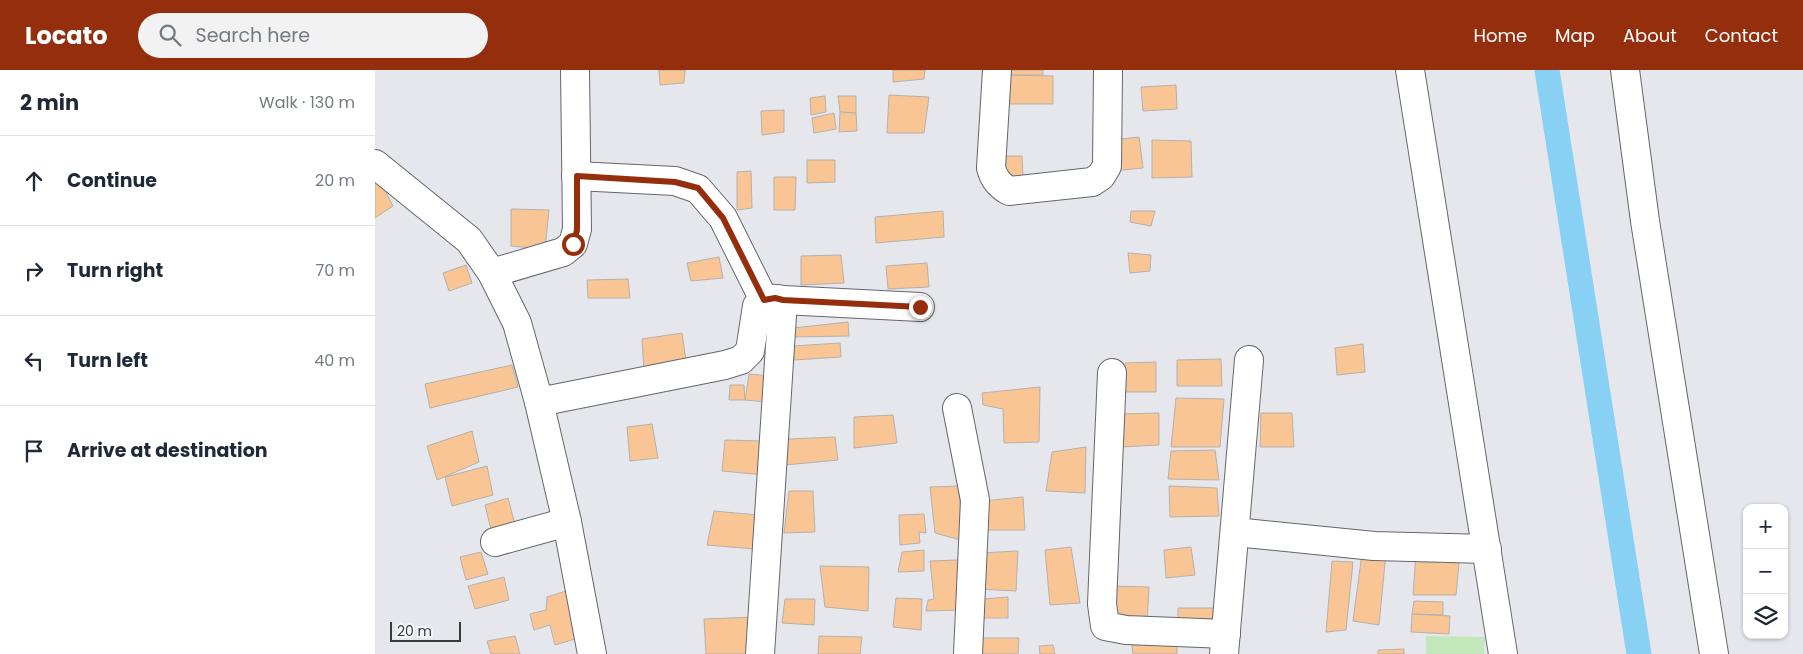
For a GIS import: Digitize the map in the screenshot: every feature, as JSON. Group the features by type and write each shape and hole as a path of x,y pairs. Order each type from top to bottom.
{"street":[{"path":"492,272 563,252 573,244 577,230 575,70"},
{"path":"997,70 991,168 993,177 999,186 1009,190 1092,182 1101,176 1107,166 1108,70"},
{"path":"1410,70 1503,654"},
{"path":"1625,70 1645,221 1714,654"},
{"path":"375,164 469,240 492,272 517,323 539,402 567,522 591,654"},
{"path":"577,176 675,182 698,188 723,218 774,300 760,654"},
{"path":"539,402 725,365 741,360 750,351 757,306 774,300 920,307"},
{"path":"1112,373 1102,604 1105,626 1126,642 1225,644 1249,360"},
{"path":"957,408 975,500 968,654"},
{"path":"495,542 567,522"},
{"path":"1235,532 1374,546 1487,548"}],"green space":[{"path":"1426,636 1485,637 1484,654 1426,654"}],"building":[{"path":"659,70 685,70 684,83 660,85"},
{"path":"893,70 925,70 924,79 893,82"},
{"path":"997,70 1043,70 1043,75 997,75"},
{"path":"997,75 1053,76 1053,104 995,104"},
{"path":"1176,85 1177,109 1143,111 1141,87"},
{"path":"889,95 929,97 924,133 887,133"},
{"path":"825,96 826,112 811,115 810,98"},
{"path":"838,96 856,96 856,113 840,112"},
{"path":"784,110 784,132 762,135 761,111"},
{"path":"840,112 856,113 857,131 839,132"},
{"path":"834,113 836,129 814,133 812,118"},
{"path":"1139,137 1143,168 1112,171 1112,140"},
{"path":"1152,140 1191,141 1192,177 1152,178"},
{"path":"996,156 1022,156 1023,176 999,179"},
{"path":"807,160 835,160 835,182 807,183"},
{"path":"375,171 393,206 375,218"},
{"path":"751,171 752,208 737,210 737,172"},
{"path":"774,177 796,177 795,210 774,210"},
{"path":"511,209 549,210 545,249 511,246"},
{"path":"943,211 944,237 876,243 875,217"},
{"path":"1131,211 1155,211 1151,226 1130,222"},
{"path":"1128,253 1151,255 1150,271 1130,273"},
{"path":"841,255 844,283 801,285 801,256"},
{"path":"719,257 723,278 691,281 687,263"},
{"path":"927,263 929,287 888,289 886,266"},
{"path":"466,265 472,283 449,291 443,273"},
{"path":"628,279 630,298 588,298 587,280"},
{"path":"848,322 849,336 792,337 793,328"},
{"path":"682,333 687,367 644,372 642,339"},
{"path":"840,343 841,357 794,360 793,346"},
{"path":"1363,344 1365,372 1337,375 1335,348"},
{"path":"1221,359 1222,386 1177,386 1177,360"},
{"path":"1156,362 1156,392 1125,392 1125,363"},
{"path":"512,365 518,387 430,408 425,384"},
{"path":"749,374 770,376 767,402 745,400"},
{"path":"730,385 744,385 745,400 729,400"},
{"path":"1040,387 1039,442 1004,443 1003,409 983,405 982,393"},
{"path":"1176,398 1224,399 1220,447 1171,447"},
{"path":"1159,413 1159,445 1121,447 1119,414"},
{"path":"1261,413 1292,413 1294,447 1260,447"},
{"path":"893,415 897,443 854,448 854,417"},
{"path":"652,424 658,458 630,461 627,427"},
{"path":"472,431 479,462 437,480 427,446"},
{"path":"835,437 838,460 785,465 788,439"},
{"path":"725,440 762,441 765,475 722,471"},
{"path":"1086,447 1085,493 1046,491 1052,452"},
{"path":"1215,450 1219,480 1168,479 1171,451"},
{"path":"487,466 493,495 452,506 445,477"},
{"path":"958,486 964,541 935,533 930,487"},
{"path":"1169,486 1217,488 1219,516 1170,517"},
{"path":"789,491 813,491 815,532 784,533"},
{"path":"1023,497 1025,530 979,530 982,501"},
{"path":"508,498 517,532 493,538 485,505"},
{"path":"714,511 758,515 755,549 707,545"},
{"path":"924,514 926,533 919,532 920,543 900,545 899,515"},
{"path":"1071,547 1080,603 1050,605 1045,550"},
{"path":"1191,547 1195,575 1166,578 1164,550"},
{"path":"924,550 924,571 898,572 902,552"},
{"path":"1018,551 1016,591 979,589 979,553"},
{"path":"481,552 488,574 466,580 460,557"},
{"path":"1460,552 1456,595 1413,595 1416,554"},
{"path":"1362,553 1386,553 1379,625 1353,621"},
{"path":"958,560 963,610 926,611 928,600 934,599 930,561"},
{"path":"1332,561 1353,562 1346,630 1326,632"},
{"path":"820,566 869,567 868,611 825,607"},
{"path":"504,577 509,600 475,609 468,586"},
{"path":"1111,586 1149,587 1147,624 1108,622"},
{"path":"566,591 575,639 555,645 550,625 534,630 530,614 546,610 547,597"},
{"path":"1008,597 1008,618 983,618 984,599"},
{"path":"896,598 922,599 921,630 893,627"},
{"path":"785,599 815,599 814,625 782,623"},
{"path":"1414,601 1443,602 1443,615 1412,614"},
{"path":"1178,608 1219,608 1218,629 1178,632"},
{"path":"1412,614 1450,616 1449,634 1411,632"},
{"path":"754,617 756,654 706,654 704,619"},
{"path":"515,636 520,654 491,654 487,641"},
{"path":"819,636 862,637 860,654 818,654"},
{"path":"982,638 1019,638 1018,654 982,654"},
{"path":"1177,642 1177,654 1133,654 1132,645"},
{"path":"1053,645 1055,654 1040,654 1039,646"},
{"path":"1404,649 1404,654 1378,654 1378,650"}],"waterway":[{"path":"1547,70 1639,654"}],"route":[{"path":"573,244 577,230 577,176 675,182 698,188 714,206 723,218 764,300 775,298 783,300 920,307"}]}
